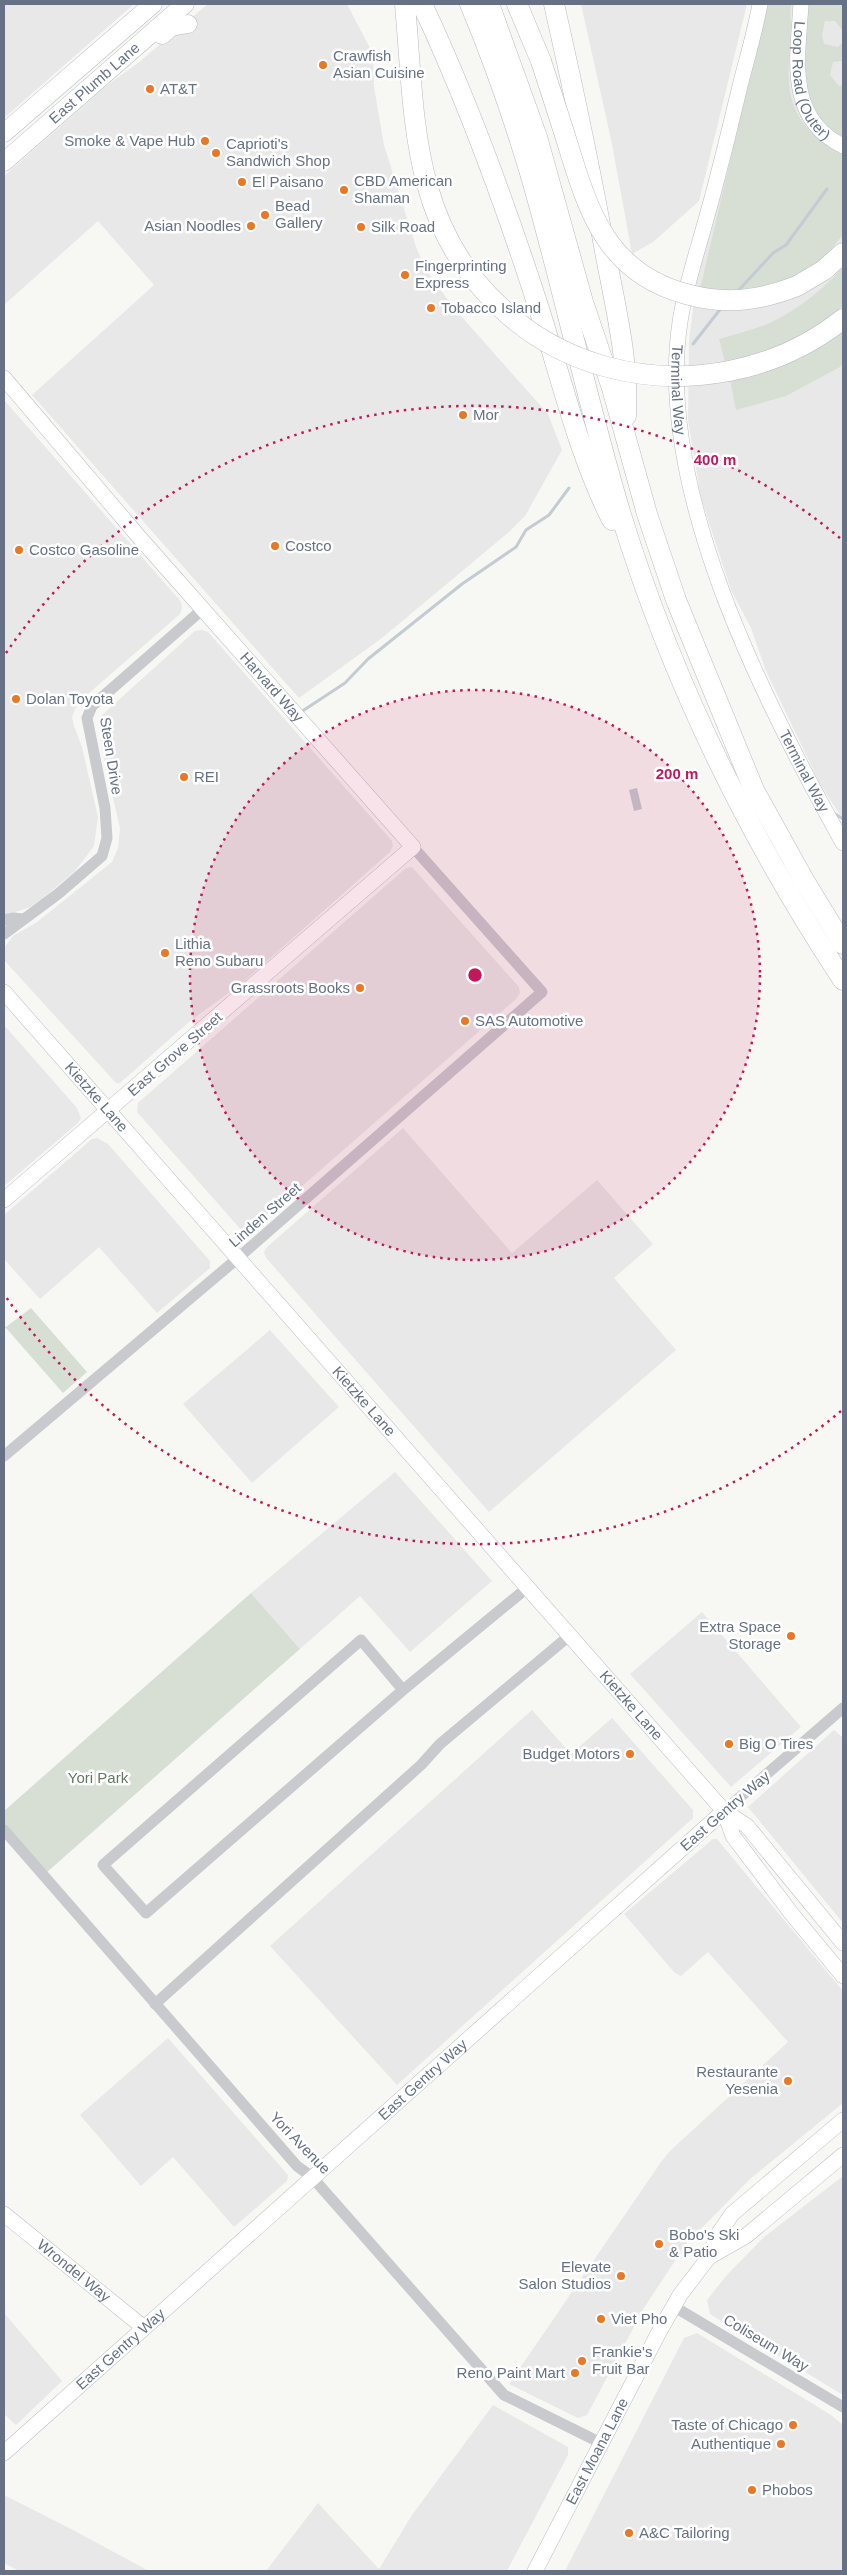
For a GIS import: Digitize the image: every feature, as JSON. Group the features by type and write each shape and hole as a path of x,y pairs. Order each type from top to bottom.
{"highway":[{"path":"406,4 420,155 434,211 449,243 466,270 498,305 519,324 560,350 615,370 656,376 693,376 747,368 798,348 821,336 843,319"},
{"path":"422,4 468,106 510,217 583,451 607,511 642,579"},
{"path":"470,4 503,91 530,174 608,469 642,579 693,707 736,798 785,888 843,980"},
{"path":"489,4 537,137 583,302 625,432 647,514 676,600 754,790 792,860 843,944"},
{"path":"517,4 541,61 580,186 594,222 613,250 632,269 666,288 714,300 756,300 797,286 824,270 843,252"},
{"path":"554,4 585,143 620,334 627,390 625,432"}],"main road":[{"name":"East Plumb Lane","path":"4,133 153,4"},
{"name":"East Plumb Lane","path":"4,162 181,10"}],"street":[{"name":"Terminal Way","path":"760,4 713,197 688,284 680,321 676,365 677,414 699,518 730,610 789,742 843,843"},
{"name":"Loop Road (Outer)","path":"801,4 797,71 800,95 816,125 828,137 843,146"},
{"name":"Harvard Way","path":"4,378 542,992"},
{"name":"Steen Drive","path":"4,934 17,927 22,919 58,894 102,856 107,838 105,808 87,718 92,706 204,608"},
{"name":"East Grove Street","path":"4,1200 413,847"},
{"path":"4,920 22,919"},
{"name":"Kietzke Lane","path":"4,992 724,1811 747,1826 843,1943"},
{"name":"Linden Street","path":"4,1456 238,1258 542,992"},
{"path":"403,1690 361,1640 104,1865 146,1913 403,1690 527,1588"},
{"path":"155,2004 400,1784 440,1744 569,1636"},
{"name":"East Gentry Way","path":"4,2454 312,2177 724,1811 843,1708"},
{"name":"Kietzke Lane","path":"724,1811 733,1836 791,1913 843,1976"},
{"name":"Yori Avenue","path":"4,1830 297,2166 312,2177 504,2395 601,2443"},
{"name":"East Moana Lane","path":"535,2571 673,2306 709,2257 719,2233 732,2214 843,2120"},
{"name":"East Moana Lane","path":"709,2257 746,2236 843,2155"},
{"name":"Wrondel Way","path":"4,2214 144,2327"},
{"name":"Coliseum Way","path":"673,2306 843,2407"}],"shaded area":[{"path":"4,4 134,4 4,118"},
{"path":"208,4 347,4 373,54 374,87 384,145 416,247 427,271 453,307 548,414 562,450 525,516 509,532 382,638 299,698 32,395 154,285 98,221 4,305 4,176 106,86 138,63"},
{"path":"581,4 747,4 699,201 653,242 632,254 612,144"},
{"path":"767,4 843,4 843,820 820,784 766,671 751,628 731,590 701,498 688,420 689,342 696,283 752,76"},
{"path":"4,400 177,597 181,602 182,608 180,614 81,700 72,717 82,747 98,817 94,846 75,871 42,899 30,907 4,916"},
{"path":"202,630 208,632 392,841 393,846 390,852 242,983 189,1022 120,1083 116,1083 4,960 4,948 13,936 37,922 112,862 118,848 120,828 102,750 101,716 195,631"},
{"path":"637,788 642,809 634,811 629,790"},
{"path":"412,867 519,987 520,993 516,999 252,1230 248,1233 243,1232 137,1112 138,1103 406,868"},
{"path":"4,1025 77,1108 81,1118 78,1123 4,1186"},
{"path":"403,1128 512,1253 597,1180 653,1244 614,1278 676,1350 489,1512 267,1259 264,1253 266,1248"},
{"path":"97,1138 108,1144 210,1261 210,1268 157,1313 99,1247 40,1299 4,1259 4,1215 92,1139"},
{"path":"270,1330 339,1407 252,1483 183,1404"},
{"path":"395,1472 492,1581 410,1652 360,1596 300,1649 251,1593"},
{"path":"702,1612 801,1727 731,1787 630,1674"},
{"path":"532,1710 571,1754 612,1718 693,1810 693,1818 397,2085 270,1946"},
{"path":"834,1730 843,1738 843,1923 748,1807"},
{"path":"713,1839 717,1839 843,1991 843,2103 750,2179 686,2244 644,2308 587,2415 578,2418 509,2384 661,2162 670,2151 788,2042 708,1952 681,1976 675,1973 624,1914"},
{"path":"168,2038 288,2175 287,2181 234,2227 173,2157 141,2186 80,2115"},
{"path":"843,2176 843,2395 710,2314 707,2300 726,2276 764,2237"},
{"path":"4,2313 62,2381 16,2425 4,2414"},
{"path":"697,2333 831,2415 843,2425 843,2571 565,2571 684,2338"},
{"path":"493,2405 568,2447 568,2455 507,2571 266,2571 318,2503 379,2569 412,2515"},
{"path":"4,2495 149,2571 19,2571 4,2563"}],"green space":[{"path":"767,4 791,4 789,87 797,113 805,126 817,138 843,155 843,234 829,253 803,274 772,289 699,293"},
{"path":"807,4 843,4 843,31 835,21 825,21 822,35 824,44 838,47 843,42 843,63 842,61 833,62 830,75 839,86 843,85 843,140 827,127 816,113 809,97 804,61"},
{"path":"843,265 843,306 796,341 726,366 719,339 761,326 787,314 820,290"},
{"path":"843,329 843,363 840,367 786,396 736,410 730,379 802,355 816,348"},
{"path":"31,1308 87,1372 63,1393 6,1328 4,1329 4,1326 6,1327"},
{"name":"Yori Park","path":"251,1593 300,1649 46,1873 4,1824 4,1811"}],"waterway":[{"path":"737,292 773,253 786,245 827,189"},
{"path":"693,344 722,307"},
{"path":"301,712 345,683 368,659 462,584 516,547 526,530 549,515 569,488"},
{"path":"835,814 843,819"}],"place":[{"name":"Crawfish Asian Cuisine","path":"323,65"},
{"name":"AT&T","path":"150,89"},
{"name":"Smoke & Vape Hub","path":"205,141"},
{"name":"Caprioti's Sandwich Shop","path":"216,153"},
{"name":"El Paisano","path":"242,182"},
{"name":"CBD American Shaman","path":"344,190"},
{"name":"Bead Gallery","path":"265,215"},
{"name":"Asian Noodles","path":"251,226"},
{"name":"Silk Road","path":"361,227"},
{"name":"Fingerprinting Express","path":"405,275"},
{"name":"Tobacco Island","path":"431,308"},
{"name":"Mor","path":"463,415"},
{"name":"Costco","path":"275,546"},
{"name":"Costco Gasoline","path":"19,550"},
{"name":"Dolan Toyota","path":"16,699"},
{"name":"REI","path":"184,777"},
{"name":"Lithia Reno Subaru","path":"165,953"},
{"name":"Grassroots Books","path":"360,988"},
{"name":"SAS Automotive","path":"465,1021"},
{"name":"Extra Space Storage","path":"791,1636"},
{"name":"Big O Tires","path":"729,1744"},
{"name":"Budget Motors","path":"630,1754"},
{"name":"Restaurante Yesenia","path":"788,2081"},
{"name":"Bobo's Ski & Patio","path":"659,2244"},
{"name":"Elevate Salon Studios","path":"621,2276"},
{"name":"Viet Pho","path":"601,2319"},
{"name":"Frankie's Fruit Bar","path":"582,2361"},
{"name":"Reno Paint Mart","path":"575,2373"},
{"name":"Taste of Chicago","path":"793,2425"},
{"name":"Authentique","path":"781,2444"},
{"name":"Phobos","path":"752,2490"},
{"name":"A&C Tailoring","path":"629,2533"}]}
